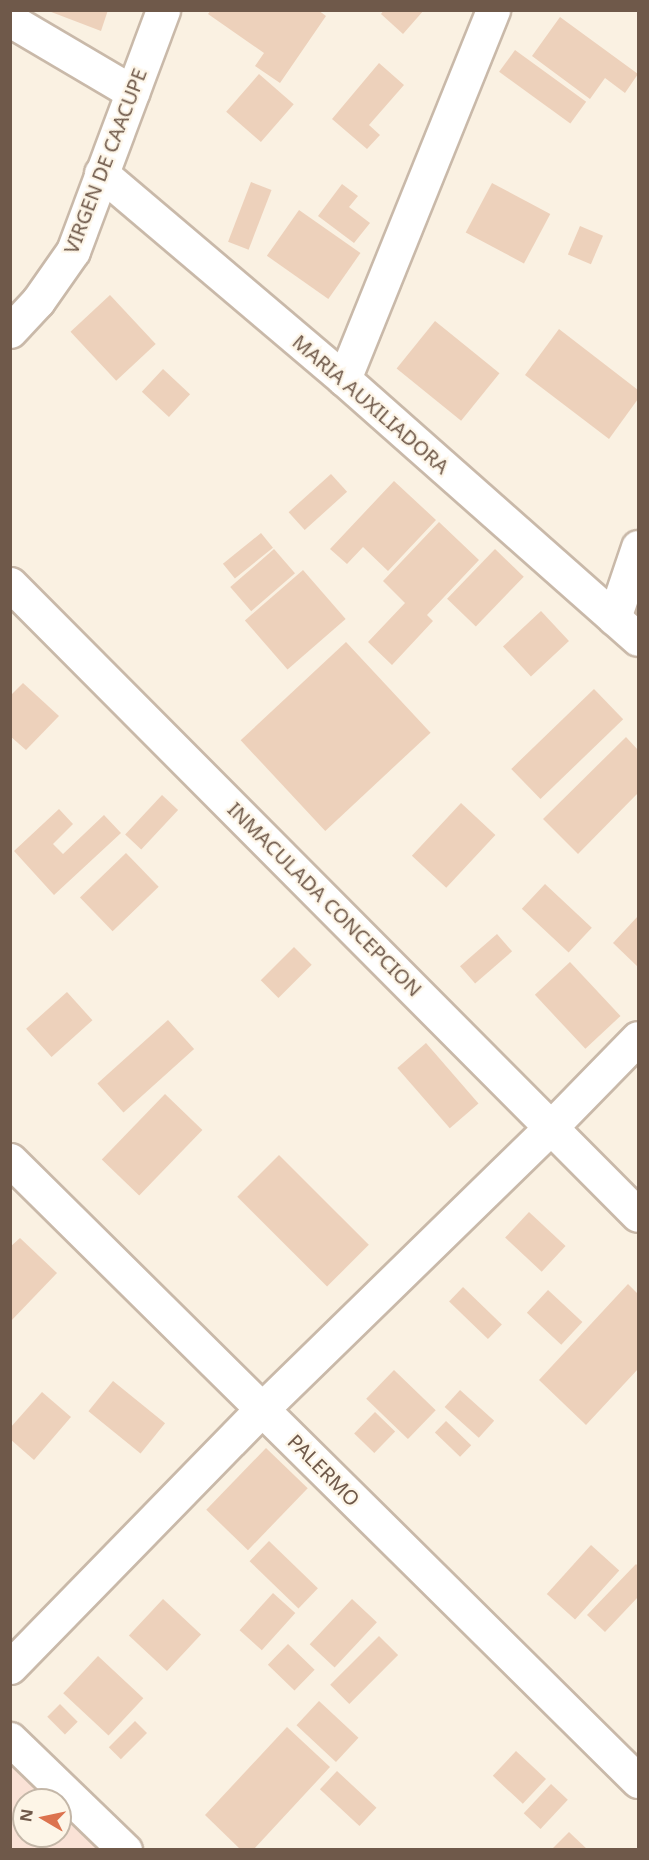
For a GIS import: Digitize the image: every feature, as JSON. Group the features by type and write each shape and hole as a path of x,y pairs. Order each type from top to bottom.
{"street":[{"name":"VIRGEN DE CAACUPE","path":"10,331 38,301 73,251 164,10"},
{"path":"344,379 494,10"},
{"path":"10,20 132,92"},
{"name":"MARIA AUXILIADORA","path":"101,174 344,379 639,639"},
{"path":"614,618 639,547"},
{"name":"INMACULADA CONCEPCION","path":"10,584 639,1215"},
{"path":"10,1667 262,1409 639,1038"},
{"name":"PALERMO","path":"10,1160 639,1781"},
{"path":"10,1738 125,1850"}],"shaded area":[{"path":"10,1761 37,1788 12,1788 12,1848 72,1848 72,1823 99,1849 11,1849"}],"building":[{"path":"46,10 108,10 101,31"},
{"path":"211,10 318,10 326,16 280,83 255,66 264,53 208,14"},
{"path":"384,10 424,10 403,34 381,14"},
{"path":"560,17 638,74 625,93 605,78 590,99 532,56"},
{"path":"515,50 586,102 570,124 499,72"},
{"path":"379,63 404,85 369,125 380,135 367,149 332,119"},
{"path":"259,74 294,104 261,142 226,112"},
{"path":"251,182 272,190 249,250 228,242"},
{"path":"492,183 550,214 524,263 466,232"},
{"path":"342,184 358,196 349,207 370,223 354,243 318,216"},
{"path":"299,210 360,253 328,299 267,256"},
{"path":"580,226 603,236 591,264 568,255"},
{"path":"110,295 156,344 116,381 71,332"},
{"path":"435,321 500,373 461,421 397,368"},
{"path":"559,329 638,390 638,399 609,439 525,375"},
{"path":"163,369 190,394 169,417 142,392"},
{"path":"331,474 347,492 305,530 289,512"},
{"path":"394,481 436,520 388,571 363,547 347,564 330,549"},
{"path":"439,522 479,560 427,615 433,621 392,665 368,642 405,603 383,581"},
{"path":"261,533 273,548 235,579 223,564"},
{"path":"274,549 295,573 251,611 230,587"},
{"path":"495,549 524,577 476,626 447,599"},
{"path":"303,570 346,619 288,670 245,621"},
{"path":"541,611 569,641 531,676 503,646"},
{"path":"346,642 431,733 325,831 241,740"},
{"path":"23,683 59,716 26,750 10,736 10,696"},
{"path":"594,689 623,719 540,799 511,769"},
{"path":"626,737 638,750 638,793 578,854 543,819"},
{"path":"162,795 178,810 141,849 125,834"},
{"path":"461,803 495,835 446,888 412,856"},
{"path":"59,809 73,824 53,844 63,854 104,815 121,833 54,895 14,851"},
{"path":"126,853 159,887 113,931 80,897"},
{"path":"545,884 592,928 569,953 522,909"},
{"path":"638,916 638,967 613,943"},
{"path":"497,934 512,951 475,984 460,966"},
{"path":"294,947 312,965 278,998 261,980"},
{"path":"570,962 620,1016 585,1049 535,995"},
{"path":"67,992 92,1020 52,1057 26,1029"},
{"path":"168,1020 194,1049 123,1113 97,1084"},
{"path":"426,1043 478,1103 450,1128 397,1068"},
{"path":"165,1094 202,1130 139,1196 102,1159"},
{"path":"279,1155 369,1245 327,1287 237,1197"},
{"path":"529,1212 566,1246 542,1272 505,1238"},
{"path":"20,1238 57,1273 10,1322 10,1247"},
{"path":"628,1284 638,1294 638,1369 586,1425 539,1380"},
{"path":"463,1287 502,1325 488,1339 449,1301"},
{"path":"548,1290 582,1322 561,1345 527,1313"},
{"path":"394,1370 436,1410 408,1439 366,1399"},
{"path":"113,1381 165,1423 141,1453 88,1411"},
{"path":"460,1390 494,1421 479,1438 445,1407"},
{"path":"42,1392 71,1417 34,1460 10,1439 10,1428"},
{"path":"375,1412 395,1431 374,1453 354,1434"},
{"path":"446,1421 471,1445 460,1457 435,1433"},
{"path":"266,1448 308,1488 248,1550 206,1510"},
{"path":"269,1541 318,1588 298,1608 250,1561"},
{"path":"591,1545 619,1570 575,1619 547,1594"},
{"path":"636,1564 638,1566 638,1597 605,1632 587,1615"},
{"path":"273,1593 295,1613 262,1650 240,1630"},
{"path":"163,1599 201,1634 167,1671 129,1636"},
{"path":"352,1599 377,1622 335,1668 310,1644"},
{"path":"379,1636 398,1655 349,1704 330,1685"},
{"path":"288,1644 315,1670 294,1691 268,1665"},
{"path":"98,1656 143,1698 109,1736 63,1693"},
{"path":"319,1701 358,1738 336,1762 296,1725"},
{"path":"60,1704 78,1722 65,1734 47,1717"},
{"path":"135,1721 147,1733 121,1759 109,1747"},
{"path":"287,1727 330,1767 253,1850 241,1850 205,1815"},
{"path":"516,1751 546,1779 523,1804 493,1776"},
{"path":"337,1771 376,1808 359,1826 320,1789"},
{"path":"551,1784 568,1800 541,1829 524,1813"},
{"path":"569,1832 588,1850 555,1850 553,1848"}]}
